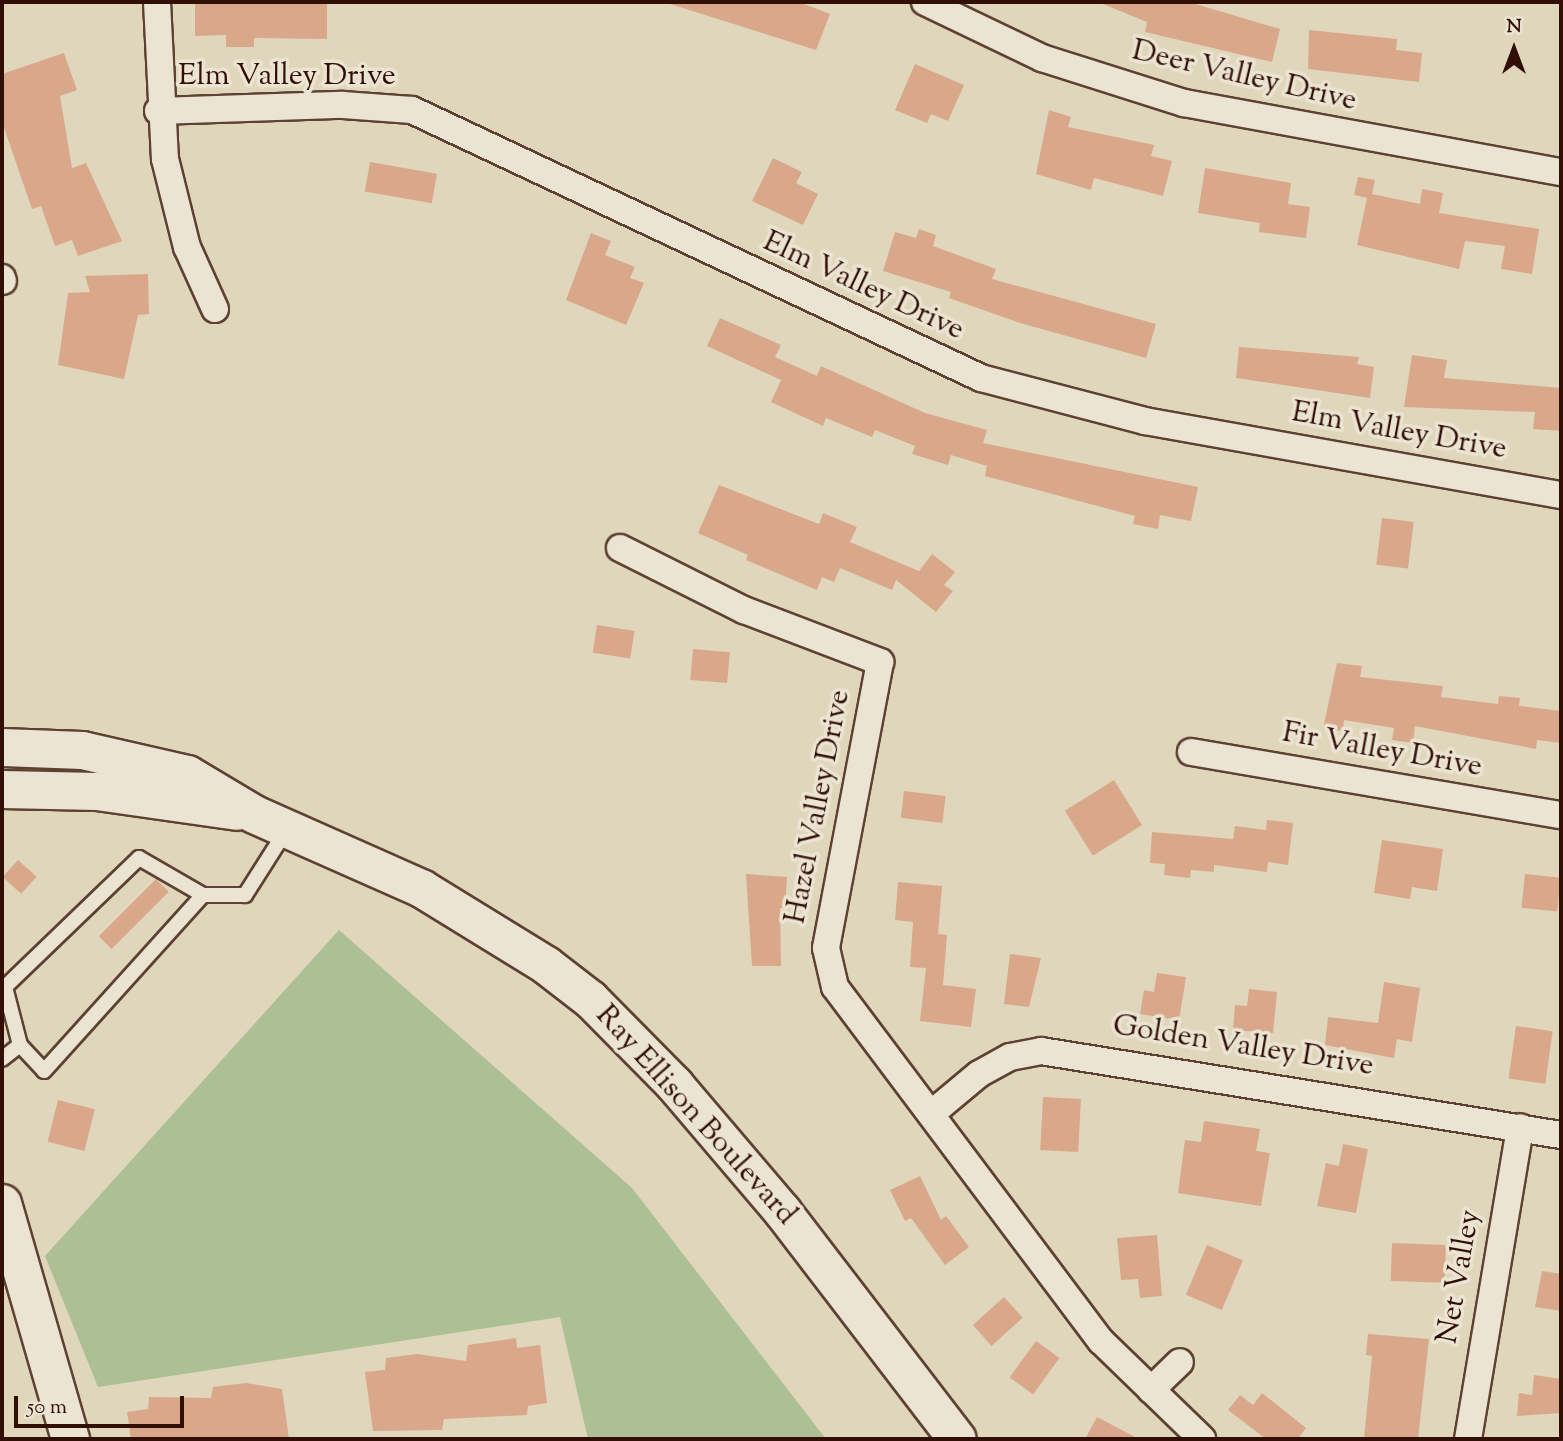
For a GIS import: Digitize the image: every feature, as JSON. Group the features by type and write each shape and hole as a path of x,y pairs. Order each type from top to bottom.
{"main road":[{"name":"Ray Ellison Boulevard","path":"2,747 135,760 187,774 254,814 467,913 590,999 674,1084 782,1211 957,1439"},
{"name":"Ray Ellison Boulevard","path":"8,792 97,791 254,814"},
{"path":"2,1203 70,1439"}],"street":[{"path":"157,2 159,111 178,220 215,309"},
{"name":"Deer Valley Drive","path":"925,2 1042,58 1184,103 1561,172"},
{"name":"Elm Valley Drive","path":"159,111 343,105 412,110 981,378 1144,421 1561,495"},
{"name":"Hazel Valley Drive","path":"620,548 744,610 880,662 826,948 835,987 1101,1341 1202,1439"},
{"name":"Fir Valley Drive","path":"1191,752 1561,815"},
{"name":"Golden Valley Drive","path":"931,1114 979,1074 1010,1057 1041,1051 1561,1135"},
{"name":"Net Valley","path":"1468,1439 1520,1127"},
{"path":"1151,1390 1180,1362"}],"lane":[{"path":"203,895 44,1071 20,1045 5,987 139,858 203,895 245,895 288,828"},
{"path":"2,1059 20,1045"}],"green space":[{"path":"339,930 632,1188 826,1439 588,1439 560,1317 98,1387 45,1256"}],"building":[{"path":"195,2 327,2 327,39 254,38 254,47 226,47 226,35 195,36"},
{"path":"799,2 830,14 816,50 670,4"},
{"path":"1098,2 1189,2 1280,29 1272,62 1145,32 1147,22"},
{"path":"1309,30 1397,39 1396,50 1422,53 1419,82 1308,69"},
{"path":"64,53 77,90 60,96 72,168 86,163 122,241 78,256 72,240 55,246 41,206 32,209 2,122 2,74"},
{"path":"915,64 964,85 948,121 931,114 927,123 895,110"},
{"path":"1049,110 1071,117 1068,127 1154,145 1151,156 1172,161 1163,196 1094,178 1091,190 1036,174"},
{"path":"773,158 802,172 796,183 818,194 803,225 752,201"},
{"path":"370,162 437,174 432,203 365,192"},
{"path":"1205,168 1291,183 1288,204 1310,207 1306,238 1259,232 1260,223 1198,213"},
{"path":"1358,177 1375,180 1372,194 1420,204 1422,189 1443,193 1439,213 1539,229 1532,274 1501,269 1505,246 1465,241 1459,269 1357,245 1367,198 1354,195"},
{"path":"919,229 936,235 933,246 996,269 992,279 1156,324 1146,358 1020,323 949,298 951,292 883,271 895,232 916,238"},
{"path":"591,233 611,241 605,255 635,267 630,278 644,283 626,325 566,300"},
{"path":"148,274 149,314 138,315 124,379 58,365 68,293 90,292 85,276"},
{"path":"720,318 781,345 775,357 817,376 821,366 925,413 987,430 983,443 1198,487 1191,521 1160,515 1158,529 1133,524 1135,516 985,476 987,466 951,455 948,465 912,454 915,446 875,430 872,437 826,418 823,426 771,402 781,380 707,346"},
{"path":"1239,347 1359,357 1357,364 1374,367 1370,398 1236,378"},
{"path":"1412,355 1447,360 1444,378 1561,388 1561,431 1533,429 1535,412 1404,407"},
{"path":"719,485 819,524 823,513 857,527 850,542 919,571 932,554 955,572 944,585 953,591 936,612 896,580 892,590 840,568 834,582 822,577 817,590 746,560 748,555 698,533"},
{"path":"1382,518 1414,522 1408,569 1376,565"},
{"path":"597,625 635,631 630,659 593,653"},
{"path":"693,649 730,652 727,683 690,680"},
{"path":"1337,663 1362,666 1360,677 1443,686 1441,697 1498,704 1499,696 1520,698 1519,706 1561,711 1561,743 1537,740 1536,749 1415,726 1413,743 1392,740 1394,728 1344,720 1343,731 1323,729"},
{"path":"1114,780 1142,825 1093,856 1065,811"},
{"path":"904,791 946,796 942,823 901,818"},
{"path":"1267,820 1293,823 1288,865 1268,862 1267,872 1214,865 1214,872 1191,870 1190,878 1164,875 1165,864 1150,863 1152,832 1233,839 1235,826 1266,830"},
{"path":"1382,840 1443,849 1437,891 1412,887 1410,899 1374,893"},
{"path":"18,860 37,877 21,894 3,877"},
{"path":"746,874 787,877 785,908 780,908 781,966 752,966"},
{"path":"1525,874 1561,878 1557,912 1521,908"},
{"path":"156,879 169,892 111,949 99,936"},
{"path":"898,882 942,886 938,934 947,935 943,985 976,989 971,1027 920,1021 926,968 910,967 913,922 895,920"},
{"path":"1010,954 1041,958 1029,1007 1004,1004"},
{"path":"1157,973 1186,977 1179,1020 1140,1014 1144,990 1154,992"},
{"path":"1384,982 1420,988 1412,1042 1397,1039 1394,1058 1325,1045 1328,1017 1378,1023"},
{"path":"1249,989 1277,992 1273,1033 1233,1030 1235,1005 1247,1006"},
{"path":"1516,1026 1553,1031 1545,1084 1509,1078"},
{"path":"1043,1097 1081,1099 1078,1152 1040,1150"},
{"path":"58,1100 95,1109 84,1151 48,1142"},
{"path":"1204,1121 1260,1129 1256,1151 1270,1153 1261,1206 1178,1193 1185,1140 1201,1142"},
{"path":"1343,1144 1368,1149 1356,1213 1317,1206 1326,1163 1339,1166"},
{"path":"920,1176 941,1220 946,1216 969,1247 945,1265 911,1218 905,1221 890,1190"},
{"path":"1157,1235 1162,1296 1140,1298 1138,1279 1121,1280 1117,1238"},
{"path":"1392,1243 1446,1245 1445,1283 1391,1281"},
{"path":"1207,1245 1243,1260 1222,1310 1186,1295"},
{"path":"1542,1271 1561,1274 1561,1311 1535,1307"},
{"path":"1004,1297 1023,1318 992,1346 973,1325"},
{"path":"1368,1334 1429,1339 1418,1439 1364,1439 1372,1356 1366,1355"},
{"path":"516,1338 517,1348 540,1345 547,1403 528,1406 527,1415 444,1419 442,1430 373,1431 365,1372 385,1370 386,1358 417,1354 466,1361 468,1345"},
{"path":"1036,1341 1059,1358 1033,1394 1010,1377"},
{"path":"1534,1375 1561,1379 1561,1413 1517,1416 1519,1393 1532,1395"},
{"path":"246,1383 282,1389 289,1439 131,1439 127,1412 148,1409 149,1397 211,1398 213,1387"},
{"path":"1262,1393 1306,1428 1298,1439 1266,1439 1228,1410 1240,1395 1253,1405"},
{"path":"1097,1417 1139,1439 1085,1439"}]}
